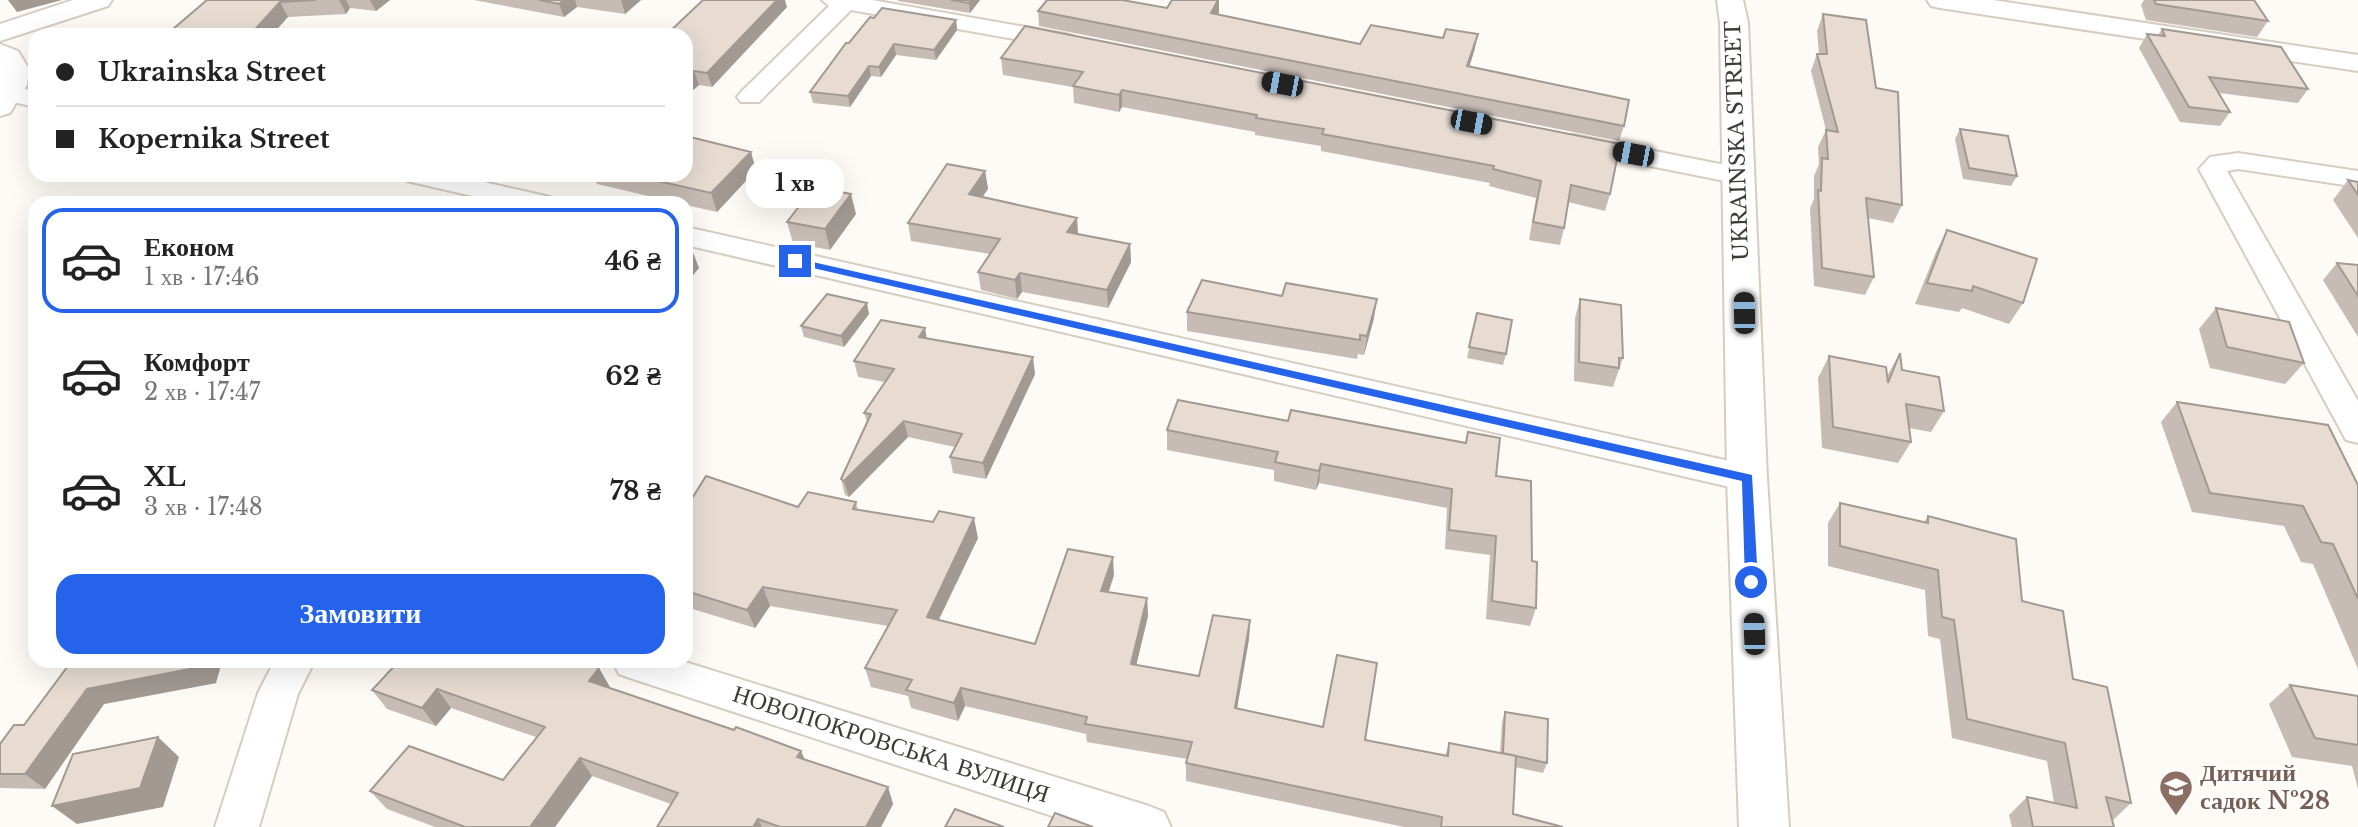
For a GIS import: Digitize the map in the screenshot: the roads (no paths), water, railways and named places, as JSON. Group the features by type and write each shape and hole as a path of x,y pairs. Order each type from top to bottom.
{"main road":[{"path":"0,33 99,0"},
{"name":"UKRAINSKA STREET","path":"1730,0 1734,23 1747,478 1764,827"},
{"path":"1940,0 2358,63"},
{"path":"0,52 10,57 15,66 15,100"}],"street":[{"path":"750,97 842,1 1095,47"},
{"path":"1548,137 1740,176"},
{"path":"2358,179 2238,161 2220,163 2213,169 2358,431"},
{"path":"448,182 509,196"},
{"path":"693,238 1747,478"},
{"path":"237,827 278,693 291,668"},
{"name":"НОВОПОКРОВСЬКА ВУЛИЦЯ","path":"652,668 1149,827"}],"place":[{"name":"Дитячий садок №28","path":"2176,817"}]}
